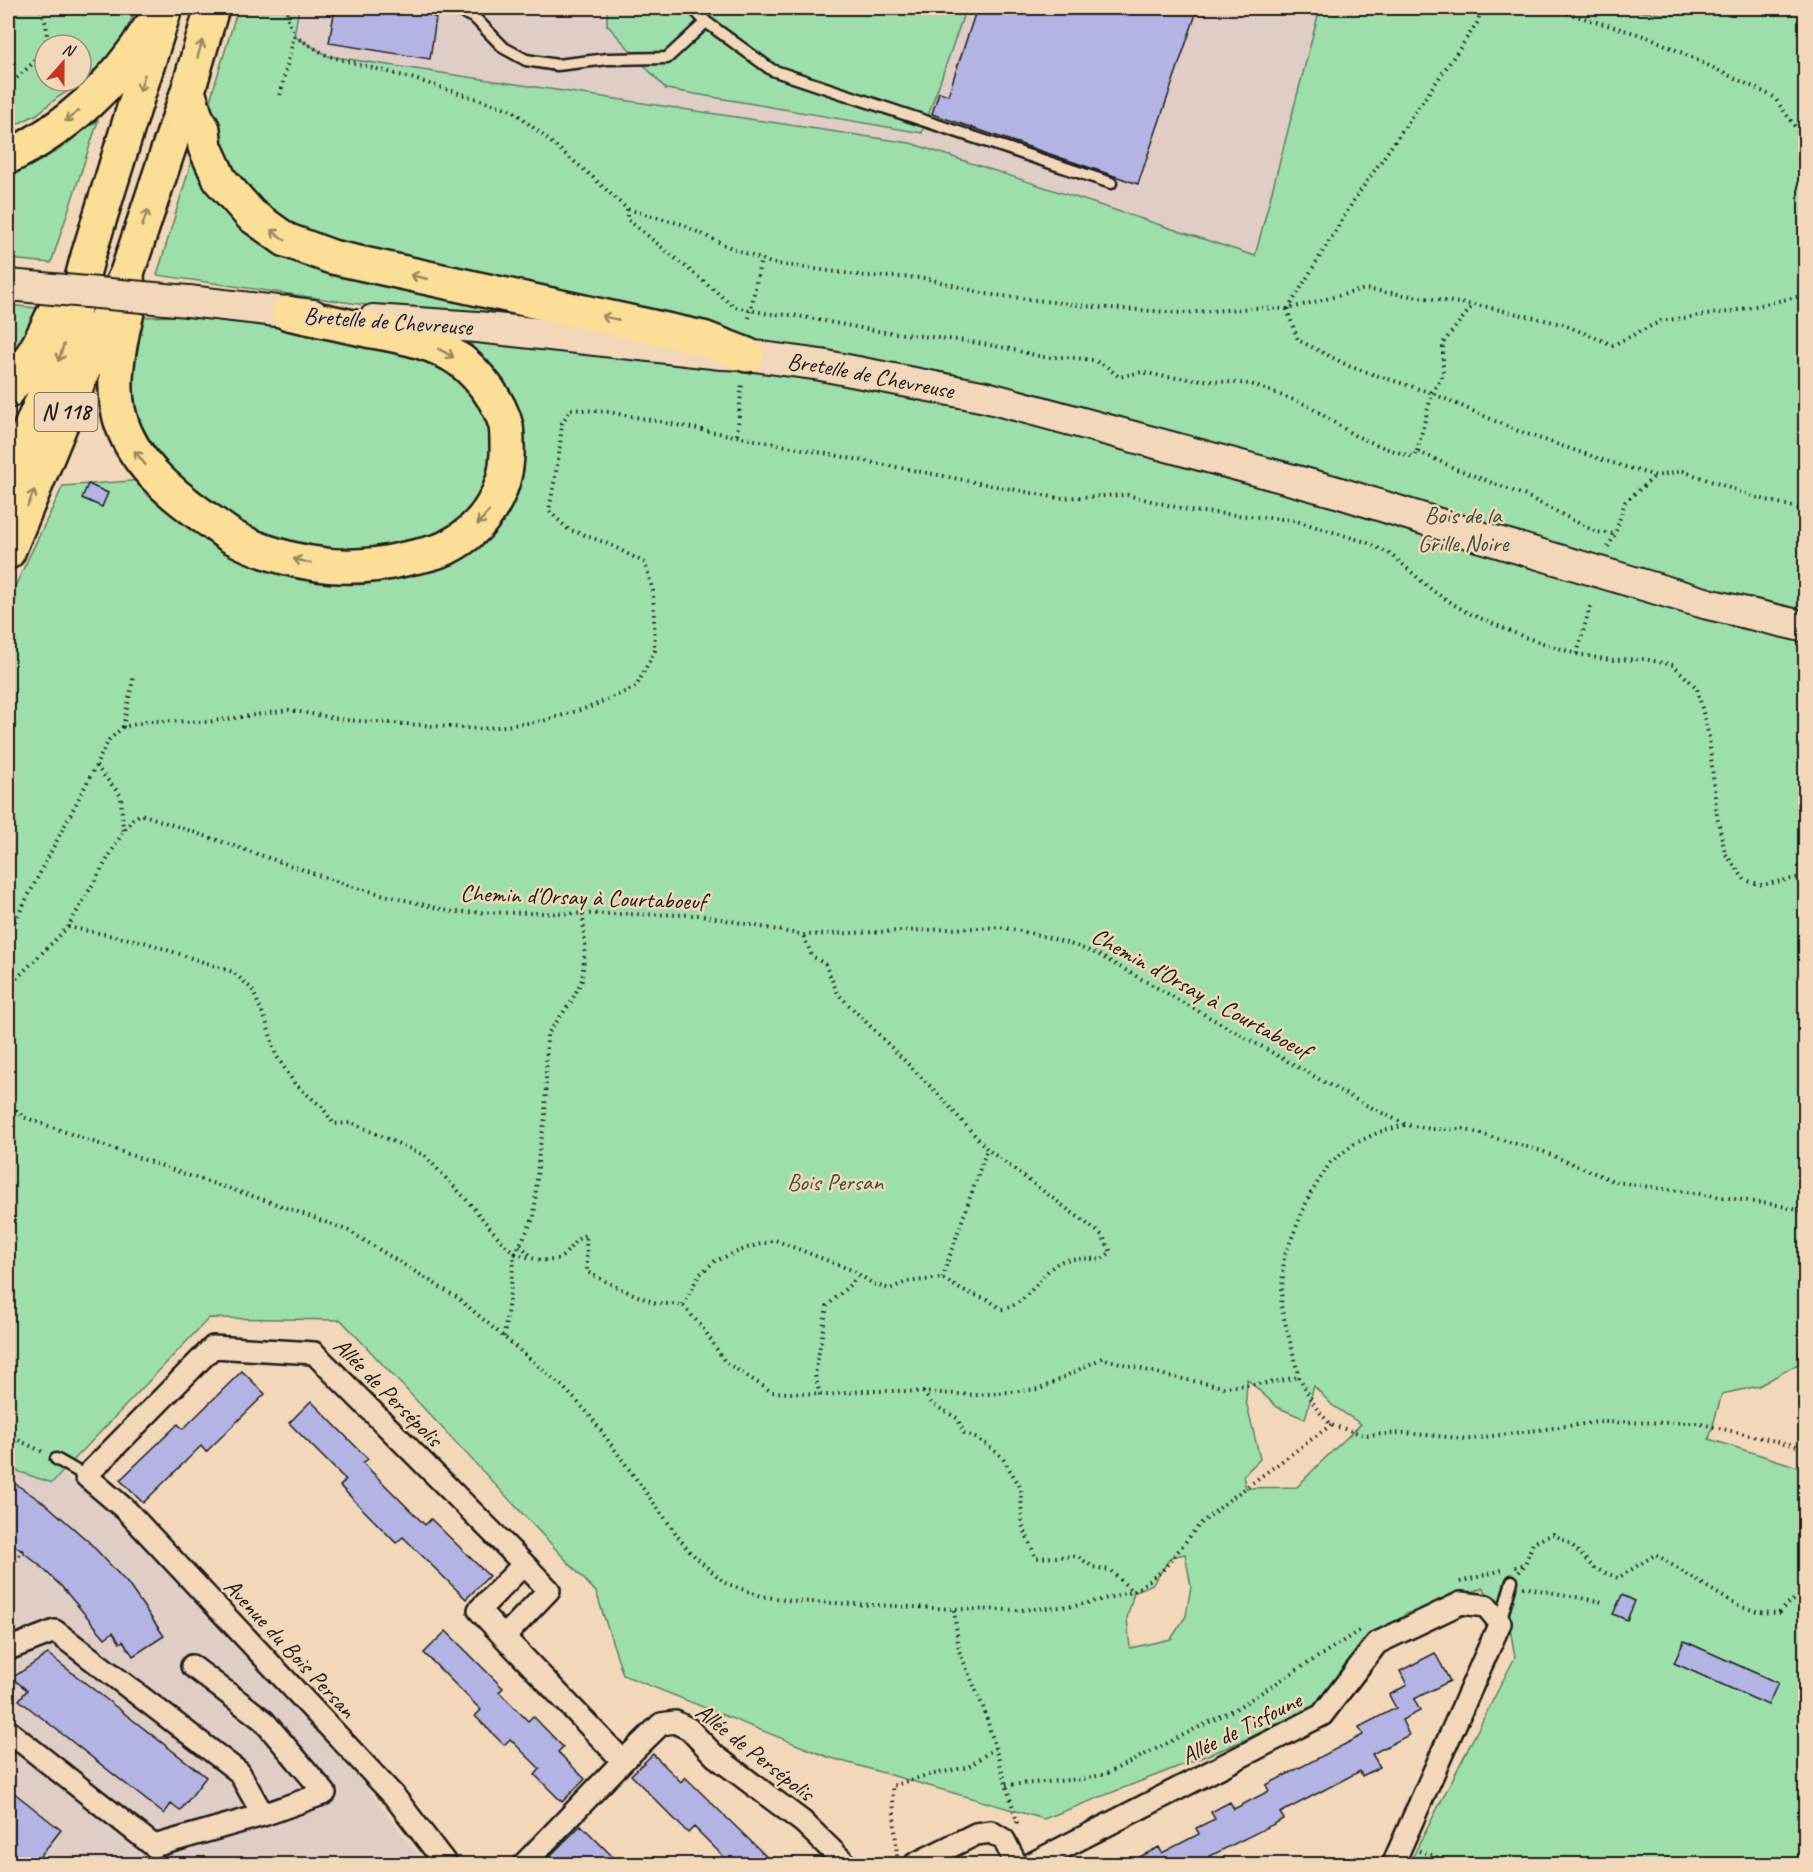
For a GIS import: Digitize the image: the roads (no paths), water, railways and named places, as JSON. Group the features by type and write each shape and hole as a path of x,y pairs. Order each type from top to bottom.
{"highway":[{"path":"8,157 76,115 134,53 164,8"},
{"name":"N 118","path":"8,481 53,375 68,331 88,256 164,8"},
{"name":"N 118","path":"8,552 92,349 127,273 189,91 212,8"},
{"path":"189,91 202,129 205,147 220,180 250,216 286,240 332,257 703,338 745,369"},
{"path":"8,391 39,344 53,312 88,256"},
{"path":"127,273 129,303 117,358 115,387 120,417 139,459 184,503 232,536 273,553 310,563 347,568 380,565 418,556 445,548 469,533 485,518 498,497 507,452 506,426 484,384 460,361 435,347 405,338 288,314"}],"main road":[{"name":"Bretelle de Chevreuse","path":"8,285 188,301 288,314 477,327 722,354 745,369 822,365 986,397 1337,492 1708,604 1806,627"}],"street":[{"name":"Allée de Persépolis","path":"86,1476 213,1347 314,1353 549,1590 504,1637"},
{"name":"Avenue du Bois Persan","path":"86,1476 126,1510 394,1796 446,1864"},
{"path":"524,1564 479,1610 623,1761"},
{"name":"Allée de Tisfoune","path":"1031,1864 1322,1715 1377,1643 1461,1603 1486,1606 1500,1623"},
{"path":"1397,1855 1500,1623"},
{"path":"8,1649 56,1631 239,1772 262,1815"},
{"path":"8,1731 154,1846 262,1815 325,1793 263,1720 192,1666"},
{"name":"Allée de Persépolis","path":"524,1864 661,1724 675,1722 689,1729 715,1756 803,1822 846,1864"},
{"path":"915,1864 976,1834 991,1832 1004,1840 1016,1864"}],"lane":[{"path":"454,8 475,18 504,48 511,52 526,60 557,65 608,59 667,58 706,22"},
{"path":"693,8 706,22 772,69 1112,183"},
{"path":"56,1459 86,1476"},
{"path":"1500,1623 1511,1583"}],"park label":[{"name":"Bois de la Grille Noire","path":"1463,529"},
{"name":"Bois Persan","path":"835,1182"}]}
